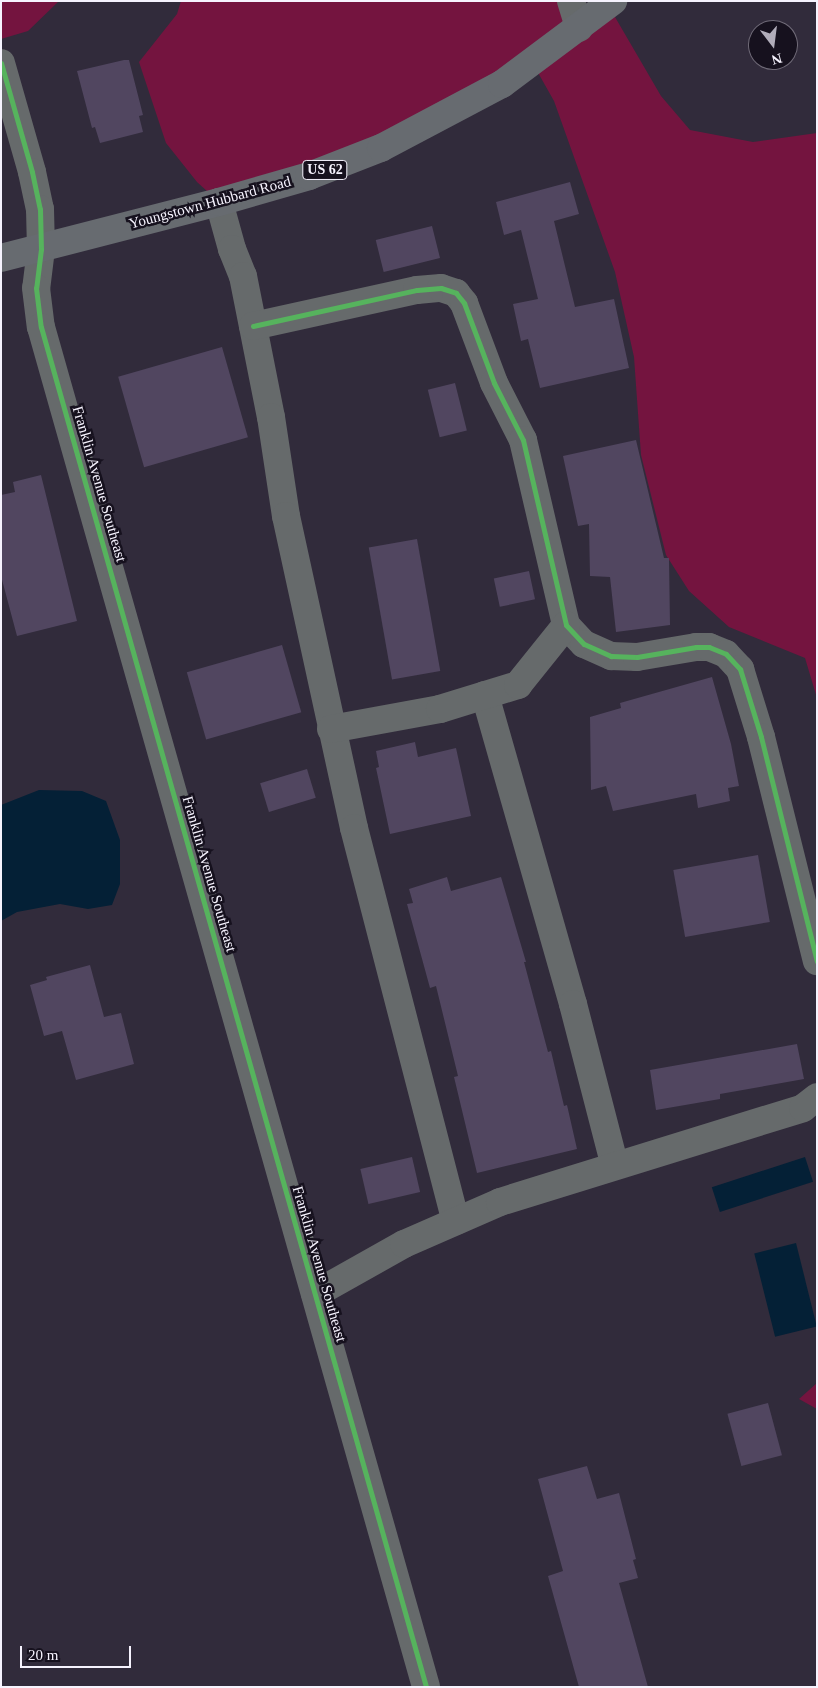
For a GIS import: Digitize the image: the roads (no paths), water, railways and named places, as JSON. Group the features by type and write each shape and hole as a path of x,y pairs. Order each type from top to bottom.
{"main road":[{"name":"Youngstown Hubbard Road","path":"1,258 219,202 309,176 381,148 502,84 613,1"}],"street":[{"path":"571,1 579,28"},
{"name":"Franklin Avenue Southeast","path":"1,64 32,172 40,210 41,249 36,288 41,327 426,1687"},
{"path":"219,202 232,249 243,276 271,417 286,516 356,837 456,1221"},
{"path":"253,326 417,290 441,288 456,293 464,303 502,399 523,440 566,625 584,644 611,656 637,657 696,647 709,648 726,654 740,669 761,737 817,961"},
{"path":"332,729 440,709 518,685 566,625"},
{"path":"485,695 573,1004 615,1166"},
{"path":"315,1294 404,1244 500,1202 803,1108 817,1097"}],"water":[{"path":"39,790 82,791 106,801 120,840 120,884 112,905 88,909 60,904 17,912 1,921 1,805"},
{"path":"805,1157 813,1182 720,1212 712,1187"},
{"path":"796,1243 817,1326 775,1337 754,1253"}]}
